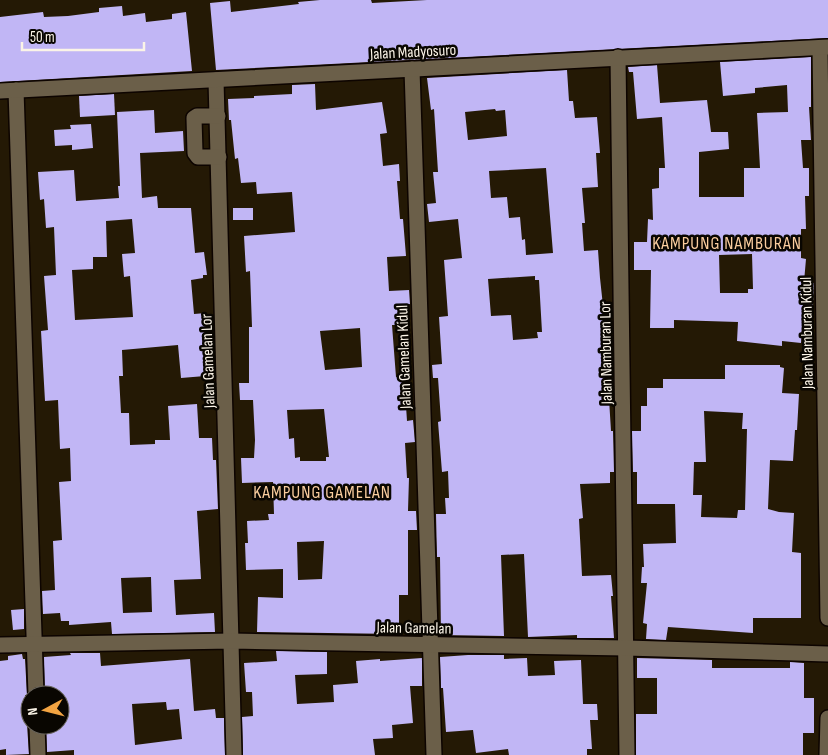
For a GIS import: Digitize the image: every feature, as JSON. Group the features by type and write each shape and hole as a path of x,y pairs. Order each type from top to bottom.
{"street":[{"name":"Jalan Madyosuro","path":"0,91 824,47"},
{"name":"Jalan Namburan Kidul","path":"824,47 828,618"},
{"name":"Jalan Namburan Lor","path":"618,57 627,755"},
{"name":"Jalan Gamelan Kidul","path":"412,69 434,755"},
{"name":"Jalan Gamelan Lor","path":"216,80 234,755"},
{"path":"16,90 36,685"},
{"path":"218,116 196,116 194,118 195,153 198,157 219,157"},
{"name":"Jalan Gamelan","path":"0,645 35,646 232,641 626,648 828,654"},
{"path":"827,755 828,718"},
{"path":"37,735 38,755"}],"building":[{"path":"320,0 371,0 372,3 427,0 828,0 828,38 216,70 210,3 230,1 231,12"},
{"path":"122,6 123,16 145,13 146,22 172,19 172,14 186,12 192,71 0,82 0,17 43,12 44,17 68,16 99,12 99,8"},
{"path":"811,57 811,107 809,107 811,140 801,140 803,168 809,168 809,196 805,196 806,229 801,229 801,258 806,259 804,282 814,283 813,305 803,304 801,343 782,341 782,346 737,341 738,322 674,320 674,328 650,328 651,270 634,270 634,242 647,242 648,219 653,220 652,189 659,188 659,168 665,168 662,117 637,119 633,72 629,72 628,67 657,65 660,103 707,100 711,132 728,132 729,149 699,152 699,197 744,197 744,168 760,168 757,113 788,112 787,85 755,88 755,93 723,96 720,62","holes":["752,254 753,289 748,289 748,293 720,293 719,255"]},
{"path":"567,70 569,101 573,101 575,118 597,117 600,153 596,153 598,187 582,188 585,223 582,223 584,251 598,250 608,350 602,350 605,384 608,383 611,431 613,431 614,472 610,472 610,483 580,484 583,518 579,519 582,576 611,575 614,638 577,638 577,635 528,637 524,554 501,555 504,636 441,635 440,557 437,557 436,514 446,514 445,498 449,498 448,471 442,472 438,422 441,421 438,378 433,378 432,365 442,364 439,317 448,316 444,260 462,258 458,219 429,222 427,204 436,203 433,172 438,172 434,109 431,110 427,78","holes":["495,109 496,111 505,110 507,136 468,140 465,112","546,168 553,253 526,255 525,239 522,240 520,217 509,218 507,197 491,198 489,171","535,276 535,280 539,280 542,332 537,332 538,338 513,340 511,315 491,316 488,279"]},
{"path":"315,84 316,110 382,102 387,133 380,134 383,166 399,164 400,181 397,181 400,219 403,219 406,256 387,257 389,291 409,290 410,304 400,305 402,325 392,325 396,377 404,376 407,421 413,420 415,442 405,443 407,478 409,478 408,511 416,511 417,530 408,530 408,595 399,595 399,634 257,632 258,597 283,598 283,569 246,570 245,543 248,543 247,521 269,520 268,514 274,514 273,482 242,483 241,458 254,458 255,440 253,400 240,400 239,383 249,383 249,327 252,327 250,271 246,272 244,236 295,232 292,192 257,194 256,182 241,183 238,158 235,159 228,99 292,94 292,85","holes":["360,328 362,367 325,370 320,331","324,409 329,457 326,457 326,461 300,461 300,457 295,458 294,438 289,439 287,410","324,541 322,579 298,580 297,542"]},
{"path":"114,94 115,115 80,117 79,96"},
{"path":"154,110 155,133 183,131 184,151 140,153 142,198 157,196 158,208 191,208 195,253 204,252 207,275 203,275 203,278 191,280 194,314 206,313 208,333 202,334 205,376 181,378 178,345 122,350 123,376 119,376 121,413 129,413 130,445 155,444 155,440 170,440 168,406 197,404 199,438 212,438 213,460 216,460 218,509 197,511 201,579 174,580 176,615 214,613 215,632 112,634 111,622 69,625 69,621 61,621 60,613 43,614 42,591 55,590 53,541 62,540 59,482 71,481 70,448 60,449 58,400 45,401 41,331 48,330 44,276 56,275 54,227 46,228 44,199 40,200 38,172 74,170 76,201 119,198 117,112","holes":["132,219 135,253 122,254 124,277 130,276 133,317 75,320 72,270 93,269 93,257 107,257 106,221","151,577 152,612 123,613 121,578"]},
{"path":"91,124 93,148 72,150 72,145 55,146 54,130 71,129 70,125"},
{"path":"233,208 253,208 253,220 233,220"},
{"path":"725,365 780,365 780,367 784,368 782,393 799,394 793,461 770,460 768,509 794,513 792,552 801,553 801,618 753,618 753,633 668,627 666,640 646,639 647,624 643,623 647,583 641,583 642,567 644,567 643,544 676,543 675,504 637,504 637,472 633,472 632,431 641,431 641,406 647,406 647,388 663,388 663,379 725,379","holes":["704,411 743,413 742,429 747,429 745,510 738,510 737,518 701,517 702,495 693,495 694,462 706,462"]},
{"path":"24,609 24,629 13,630 11,610"},
{"path":"276,651 327,652 327,674 295,675 297,704 334,702 333,685 358,683 356,661 422,658 422,686 410,686 413,723 392,725 393,738 373,739 375,755 243,755 242,717 253,716 252,692 246,692 244,663 277,661"},
{"path":"70,653 100,653 101,666 190,659 194,711 215,709 216,718 224,718 225,755 74,755 74,750 47,752 46,735 70,735 70,685 45,685 44,657 71,655","holes":["166,702 167,710 179,709 182,739 135,745 132,704"]},
{"path":"22,654 23,659 25,659 26,685 20,685 20,735 28,735 29,754 6,755 6,749 0,750 0,661 8,660 8,656"},
{"path":"504,655 504,659 527,658 528,676 555,675 554,661 581,660 583,704 597,704 598,720 590,720 592,749 587,749 587,755 509,755 508,749 476,753 473,730 446,732 440,657"},
{"path":"637,658 712,660 712,668 790,668 790,662 804,663 804,698 814,698 814,733 803,733 803,755 636,755 636,714 657,714 657,678 637,678"}],"district":[{"name":"KAMPUNG NAMBURAN","path":"727,243"},
{"name":"KAMPUNG GAMELAN","path":"322,492"}]}
